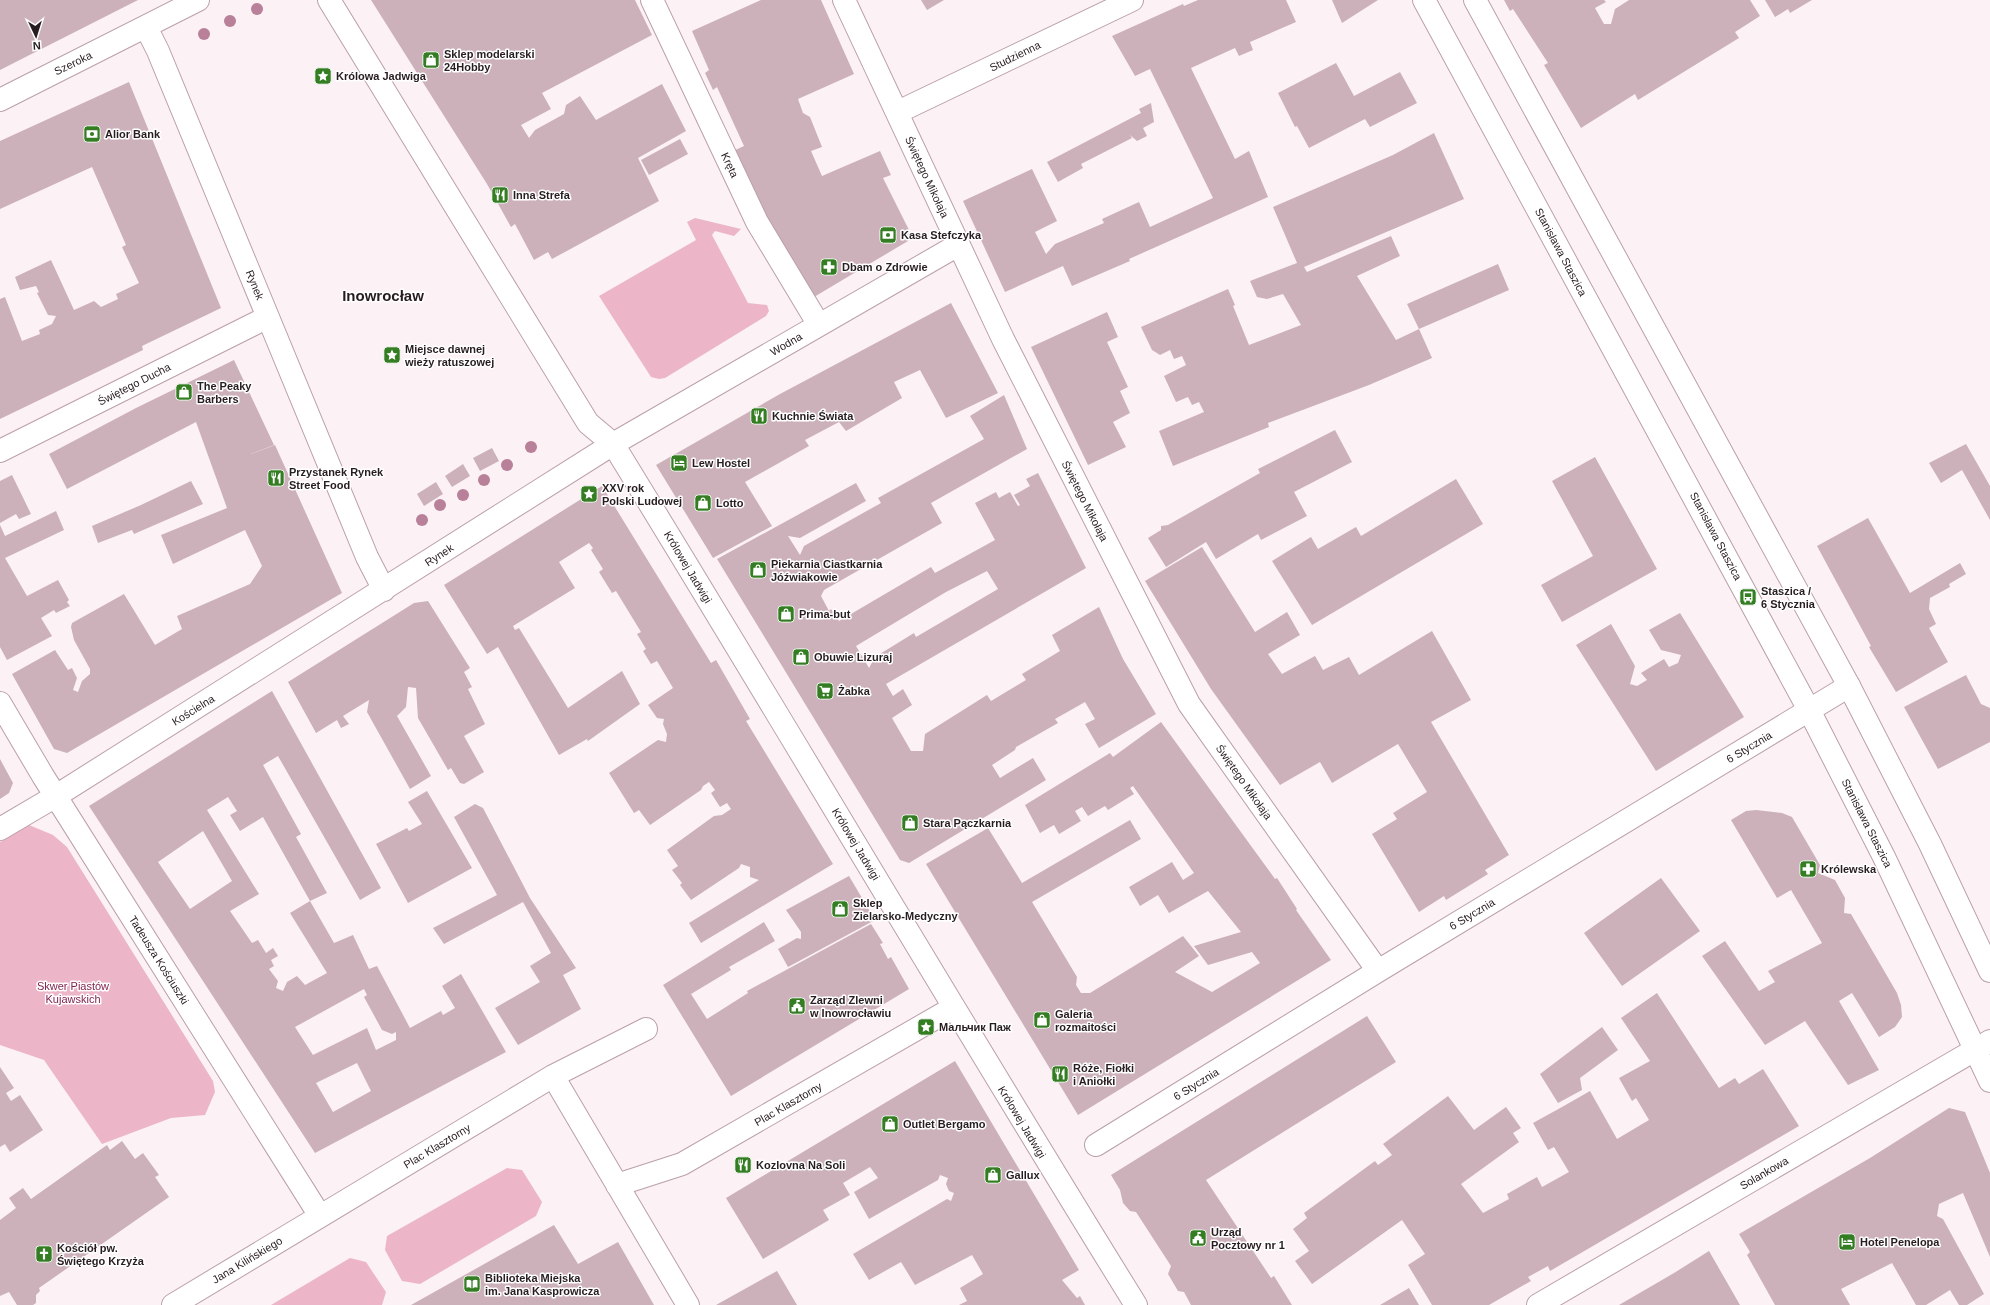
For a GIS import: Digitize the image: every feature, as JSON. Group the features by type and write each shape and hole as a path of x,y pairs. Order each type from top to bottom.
{"street":[{"path":"146,27 198,0"},
{"path":"329,0 588,423 613,444"},
{"name":"Kręta","path":"652,0 757,222 820,325"},
{"name":"Świętego Mikołaja","path":"844,0 898,112 958,245 1003,339 1189,704 1378,971"},
{"name":"Studzienna","path":"898,112 1132,0"},
{"name":"Stanisława Staszica","path":"1424,0 1809,710 1884,857 1983,1045 1990,1081"},
{"path":"1475,0 1849,686 1930,844 1990,971"},
{"name":"Szeroka","path":"0,100 146,27"},
{"name":"Rynek","path":"146,27 161,58 367,557 384,590 613,444"},
{"name":"Wodna","path":"613,444 958,245"},
{"name":"Świętego Ducha","path":"0,451 268,317"},
{"name":"Królowej Jadwigi","path":"613,444 879,882 953,1008 1136,1305"},
{"name":"Kościelna","path":"0,829 56,796 384,590"},
{"name":"6 Stycznia","path":"1096,1145 1378,971 1849,686"},
{"name":"Tadeusza Kościuszki","path":"0,703 56,796 320,1216"},
{"name":"Plac Klasztorny","path":"617,1185 682,1164 953,1008"},
{"name":"Plac Klasztorny","path":"320,1216 553,1076 646,1029"},
{"name":"Solankowa","path":"1538,1305 1983,1045"},
{"path":"553,1076 688,1305"},
{"name":"Jana Kilińskiego","path":"173,1305 320,1216"}],"green space":[{"path":"695,218 741,229 734,236 715,231 712,235 748,303 767,305 769,311 766,316 665,378 659,379 651,377 599,296 696,240 687,222"},
{"name":"Skwer Piastów Kujawskich","path":"29,825 53,835 67,847 213,1081 215,1092 205,1115 171,1118 102,1144 44,1060 0,1045 0,842"},
{"path":"507,1168 522,1170 542,1202 536,1216 420,1284 402,1281 385,1250 387,1236"},
{"path":"350,1258 366,1262 386,1292 382,1305 271,1305"}],"building":[{"path":"0,0 138,0 0,70"},
{"path":"371,0 635,0 652,35 542,93 551,109 521,125 529,138 535,130 564,114 566,105 580,96 596,120 662,84 686,131 638,158 659,201 552,259 548,252 534,260 515,224 511,227 487,184"},
{"path":"761,0 821,0 854,74 798,99 803,113 810,117 822,147 811,151 822,176 880,151 891,175 883,178 913,238 814,297 758,205 733,151 744,146 717,87 713,90 705,73 709,70 692,31"},
{"path":"921,0 944,0 927,10"},
{"path":"1198,0 1286,0 1296,22 1250,42 1253,50 1239,56 1235,48 1191,68 1235,159 1249,151 1268,197 1129,259 1130,261 1072,286 1063,266 1005,292 963,201 1032,169 1057,221 1035,232 1046,254 1055,244 1104,223 1102,219 1139,202 1150,227 1213,198 1150,69 1135,76 1112,36 1183,4 1184,6"},
{"path":"1332,0 1378,0 1342,23"},
{"path":"1504,0 1604,0 1606,2 1595,8 1604,24 1611,24 1615,9 1629,0 1750,0 1760,16 1735,32 1739,38 1638,100 1635,94 1581,128 1544,65 1548,63 1513,9 1510,11"},
{"path":"1765,0 1812,0 1790,13 1788,9 1775,17"},
{"path":"1336,63 1354,96 1400,72 1417,103 1370,127 1365,119 1309,148 1297,126 1295,127 1278,93"},
{"path":"129,82 221,308 142,346 143,350 0,419 0,299 5,297 22,341 40,334 39,330 52,324 56,316 48,315 37,293 39,292 36,286 20,290 15,277 51,260 74,310 94,301 101,307 118,299 116,294 139,283 122,247 126,245 92,167 0,209 0,141"},
{"path":"1151,103 1154,122 1143,128 1147,136 1137,141 1130,135 1132,138 1081,164 1083,168 1058,182 1047,162 1141,113 1139,109"},
{"path":"1434,133 1464,199 1304,267 1307,272 1391,236 1400,256 1357,276 1396,340 1419,329 1432,358 1369,385 1268,423 1269,427 1173,466 1159,431 1204,412 1199,402 1192,405 1188,397 1176,402 1164,376 1186,365 1182,356 1174,359 1170,350 1160,355 1152,350 1141,327 1228,289 1235,305 1233,306 1249,345 1301,325 1283,294 1267,299 1257,297 1250,281 1297,263 1273,207 1393,155"},
{"path":"680,139 688,154 649,175 641,160"},
{"path":"1498,264 1509,290 1419,329 1407,304"},
{"path":"951,303 998,393 946,418 920,370 894,382 902,398 846,431 839,422 805,440 809,446 745,482 772,526 713,558 656,465 780,394"},
{"path":"1107,312 1118,337 1107,342 1128,387 1120,391 1130,413 1113,422 1126,447 1088,465 1031,347"},
{"path":"234,360 274,445 251,454 275,445 342,593 67,753 54,749 12,674 55,650 68,670 72,668 77,678 73,690 78,692 82,681 90,674 90,669 74,640 71,627 72,623 124,594 155,645 182,629 177,616 250,584 262,566 245,530 173,564 161,535 227,508 196,422 67,489 49,454 136,408"},
{"path":"1004,395 1027,449 931,503 942,523 824,590 821,596 829,611 831,609 839,621 931,567 935,573 995,540 975,503 996,492 999,498 1010,492 1018,506 1020,505 1014,495 1030,486 1026,479 1038,473 1086,568 886,684 893,696 903,689 912,705 892,718 911,751 923,751 925,734 987,695 991,701 1026,680 1022,674 1060,651 1052,635 1099,607 1123,659 1156,714 1099,748 1085,724 1095,719 1085,702 1055,719 1058,723 1016,747 1015,750 992,765 1000,778 1033,758 1046,780 909,863 900,860 717,559 856,483 866,501 800,538 788,536 800,555 804,546 881,503 878,498 984,439 970,416","holes":["987,571 998,589 916,637 914,633 875,657 869,668 856,646 946,592"]},
{"path":"1335,430 1352,462 1294,492 1307,516 1261,540 1258,534 1216,559 1206,542 1166,567 1148,538 1161,530 1161,526 1168,525 1260,473 1258,469"},
{"path":"1966,444 1990,486 1990,520 1962,470 1941,483 1929,463"},
{"path":"492,448 499,461 480,471 473,458"},
{"path":"1595,457 1657,569 1562,622 1541,585 1593,556 1552,481"},
{"path":"463,464 470,476 452,487 445,476"},
{"path":"12,475 31,514 19,519 16,514 0,523 0,481"},
{"path":"1456,479 1483,524 1312,625 1272,561 1311,537 1318,549 1356,527 1361,536"},
{"path":"191,481 203,504 134,534 132,530 98,543 92,526"},
{"path":"436,482 443,494 424,506 417,494"},
{"path":"602,486 711,663 716,660 750,719 746,721 833,864 701,943 689,923 759,880 750,877 750,867 741,864 739,868 691,900 680,885 682,883 672,870 678,866 667,850 714,816 722,815 731,809 727,803 720,807 711,793 715,790 709,782 703,786 701,790 650,825 639,810 634,813 609,773 658,740 666,742 667,734 663,724 664,719 657,718 648,705 673,688 657,661 651,664 643,651 646,649 637,634 641,632 616,591 612,593 599,572 603,569 591,550 593,548 589,543 559,562 575,588 513,626 515,630 519,628 568,708 622,671 640,704 588,741 587,739 559,755 498,647 487,654 444,585"},
{"path":"56,511 64,530 5,558 27,596 58,580 69,600 67,602 70,606 56,613 54,610 41,618 52,636 7,660 0,647 0,525 5,536"},
{"path":"1868,518 1910,593 1960,563 1966,574 1949,584 1950,587 1930,598 1929,609 1936,624 1929,628 1948,662 1896,692 1869,647 1871,646 1817,546"},
{"path":"1202,547 1255,632 1287,612 1300,635 1268,654 1282,674 1315,656 1323,670 1349,657 1359,675 1432,631 1471,700 1431,722 1509,855 1485,870 1488,874 1446,900 1444,896 1419,912 1372,834 1397,819 1393,813 1427,792 1398,744 1332,783 1320,762 1280,785 1211,689 1145,581"},
{"path":"428,601 470,668 464,672 472,687 468,689 485,724 464,736 484,772 464,784 460,783 451,768 448,770 418,718 416,688 408,687 406,707 397,716 431,776 410,789 367,712 369,700 343,716 349,724 341,728 337,720 316,733 288,682 414,603"},
{"path":"1680,613 1744,717 1656,771 1576,645 1611,624 1635,666 1630,684 1637,686 1647,680 1641,673 1664,659 1669,667 1678,663 1681,655 1661,650 1649,630"},
{"path":"1966,675 1981,704 1990,708 1990,742 1938,769 1904,707"},
{"path":"272,691 381,888 360,900 278,756 263,765 301,834 296,837 327,893 310,901 334,943 353,935 369,969 377,966 410,1028 441,1011 443,1015 455,1008 442,986 461,974 506,1052 315,1153 89,806","holes":["228,797 237,811 230,815 240,831 263,817 310,901 290,913 327,973 305,985 297,976 287,982 283,991 276,988 278,981 269,969 274,966 271,960 278,956 273,948 266,953 258,940 252,943 230,911 259,894 207,810","203,831 232,881 190,909 158,862","364,989 367,995 364,997 382,1030 392,1034 396,1032 396,1040 376,1050 367,1028 313,1055 295,1027","357,1063 371,1091 333,1112 316,1083"]},
{"path":"1161,722 1275,879 1277,878 1297,909 1296,910 1331,960 1078,1115 926,864 988,828 1022,883 1130,820 1141,839 1032,902 1077,977 1076,985 1081,993 1090,993 1183,936 1199,956 1175,972 1212,992 1260,963 1252,952 1208,965 1194,946 1241,932 1208,891 1169,913 1158,895 1140,906 1129,887 1172,862 1183,880 1194,873 1133,786 1130,788 1134,794 1108,810 1105,806 1088,816 1082,807 1075,811 1081,821 1059,834 1054,825 1040,833 1025,805 1110,753 1113,757"},
{"path":"0,759 13,783 9,793 0,799"},
{"path":"427,791 472,868 408,903 376,844 407,828 409,831 422,824 408,802"},
{"path":"475,804 483,808 530,898 576,968 563,975 581,1009 518,1045 495,1008 540,982 530,966 551,953 523,902 444,944 433,928 497,895 454,817"},
{"path":"1756,810 1782,813 1792,817 1820,865 1818,873 1835,880 1845,898 1844,913 1851,914 1897,993 1901,1005 1902,1017 1895,1027 1879,1037 1852,993 1839,1001 1879,1070 1848,1085 1805,1021 1765,1045 1702,956 1725,941 1759,991 1775,982 1768,971 1822,943 1791,890 1777,898 1731,820 1746,811"},
{"path":"849,876 875,920 788,967 778,949 797,938 801,939 801,932 786,910"},
{"path":"1661,878 1700,931 1622,986 1584,933"},
{"path":"764,922 775,941 729,967 731,970 691,994 707,1019 748,993 747,991 871,924 883,943 880,944 888,959 891,957 909,989 731,1096 663,985"},
{"path":"1657,993 1719,1088 1735,1078 1739,1084 1763,1069 1799,1126 1550,1271 1548,1266 1528,1277 1531,1281 1489,1305 1432,1305 1408,1265 1425,1254 1402,1220 1312,1284 1295,1261 1309,1251 1293,1229 1307,1218 1304,1213 1375,1161 1378,1165 1392,1155 1383,1144 1448,1096 1474,1130 1506,1107 1521,1128 1513,1133 1519,1142 1461,1184 1483,1213 1509,1199 1507,1194 1537,1177 1542,1187 1569,1172 1554,1147 1548,1150 1533,1123 1590,1091 1617,1139 1649,1120 1636,1098 1632,1101 1619,1078 1650,1061 1621,1018"},
{"path":"1367,1016 1396,1062 1206,1180 1271,1278 1274,1276 1292,1305 1191,1305 1184,1292 1178,1291 1168,1274 1171,1266 1136,1212 1130,1211 1123,1203 1120,1190 1111,1175"},
{"path":"1602,1027 1618,1050 1580,1078 1582,1090 1558,1103 1540,1074"},
{"path":"955,1061 1079,1270 1062,1280 1077,1298 1080,1296 1085,1305 959,1305 967,1301 960,1288 983,1274 972,1255 915,1285 901,1262 869,1280 853,1254 947,1199 951,1201 954,1193 949,1191 946,1184 948,1178 940,1175 938,1180 869,1219 854,1192 878,1178 870,1167 843,1183 850,1195 823,1210 829,1220 763,1259 726,1198"},
{"path":"0,1067 14,1088 6,1093 11,1101 20,1095 43,1130 10,1152 5,1144 0,1147"},
{"path":"1949,1108 1965,1112 1990,1173 1990,1257 1963,1193 1939,1204 1937,1216 1943,1219 1984,1294 1967,1305 1959,1305 1950,1290 1926,1305 1916,1305 1892,1263 1841,1289 1850,1305 1775,1305 1747,1255 1750,1252 1739,1234 1870,1158"},
{"name":"Kościół pw. Świętego Krzyża","path":"122,1141 135,1159 143,1153 159,1175 155,1177 169,1197 39,1288 40,1291 36,1295 36,1303 33,1305 17,1305 9,1292 0,1296 0,1220 16,1208 9,1198 23,1188 31,1199 107,1145 110,1150"},
{"path":"554,1225 578,1264 618,1242 654,1305 411,1305"},
{"path":"1709,1251 1740,1305 1619,1305 1674,1273"},
{"path":"777,1271 797,1305 716,1305"},
{"path":"1409,1288 1419,1305 1380,1305"}],"place":[{"name":"Sklep modelarski 24Hobby","path":"431,60"},
{"name":"Królowa Jadwiga","path":"323,76"},
{"name":"Alior Bank","path":"92,134"},
{"name":"Inna Strefa","path":"500,195"},
{"name":"Kasa Stefczyka","path":"888,235"},
{"name":"Dbam o Zdrowie","path":"829,267"},
{"name":"Miejsce dawnej wieży ratuszowej","path":"392,355"},
{"name":"The Peaky Barbers","path":"184,392"},
{"name":"Kuchnie Świata","path":"759,416"},
{"name":"Lew Hostel","path":"679,463"},
{"name":"Przystanek Rynek Street Food","path":"276,478"},
{"name":"XXV rok Polski Ludowej","path":"589,494"},
{"name":"Lotto","path":"703,503"},
{"name":"Piekarnia Ciastkarnia Jóźwiakowie","path":"758,570"},
{"name":"Staszica / 6 Stycznia","path":"1748,597"},
{"name":"Prima-but","path":"786,614"},
{"name":"Obuwie Lizuraj","path":"801,657"},
{"name":"Żabka","path":"825,691"},
{"name":"Stara Pączkarnia","path":"910,823"},
{"name":"Królewska","path":"1808,869"},
{"name":"Sklep Zielarsko-Medyczny","path":"840,909"},
{"name":"Zarząd Zlewni w Inowrocławiu","path":"797,1006"},
{"name":"Galeria rozmaitości","path":"1042,1020"},
{"name":"Мальчик Паж","path":"926,1027"},
{"name":"Róże, Fiołki i Aniołki","path":"1060,1074"},
{"name":"Outlet Bergamo","path":"890,1124"},
{"name":"Kozlovna Na Soli","path":"743,1165"},
{"name":"Gallux","path":"993,1175"},
{"name":"Urząd Pocztowy nr 1","path":"1198,1238"},
{"name":"Hotel Penelopa","path":"1847,1242"},
{"name":"Kościół pw. Świętego Krzyża","path":"44,1254"},
{"name":"Biblioteka Miejska im. Jana Kasprowicza","path":"472,1284"}],"district":[{"name":"Inowrocław","path":"383,295"}]}
